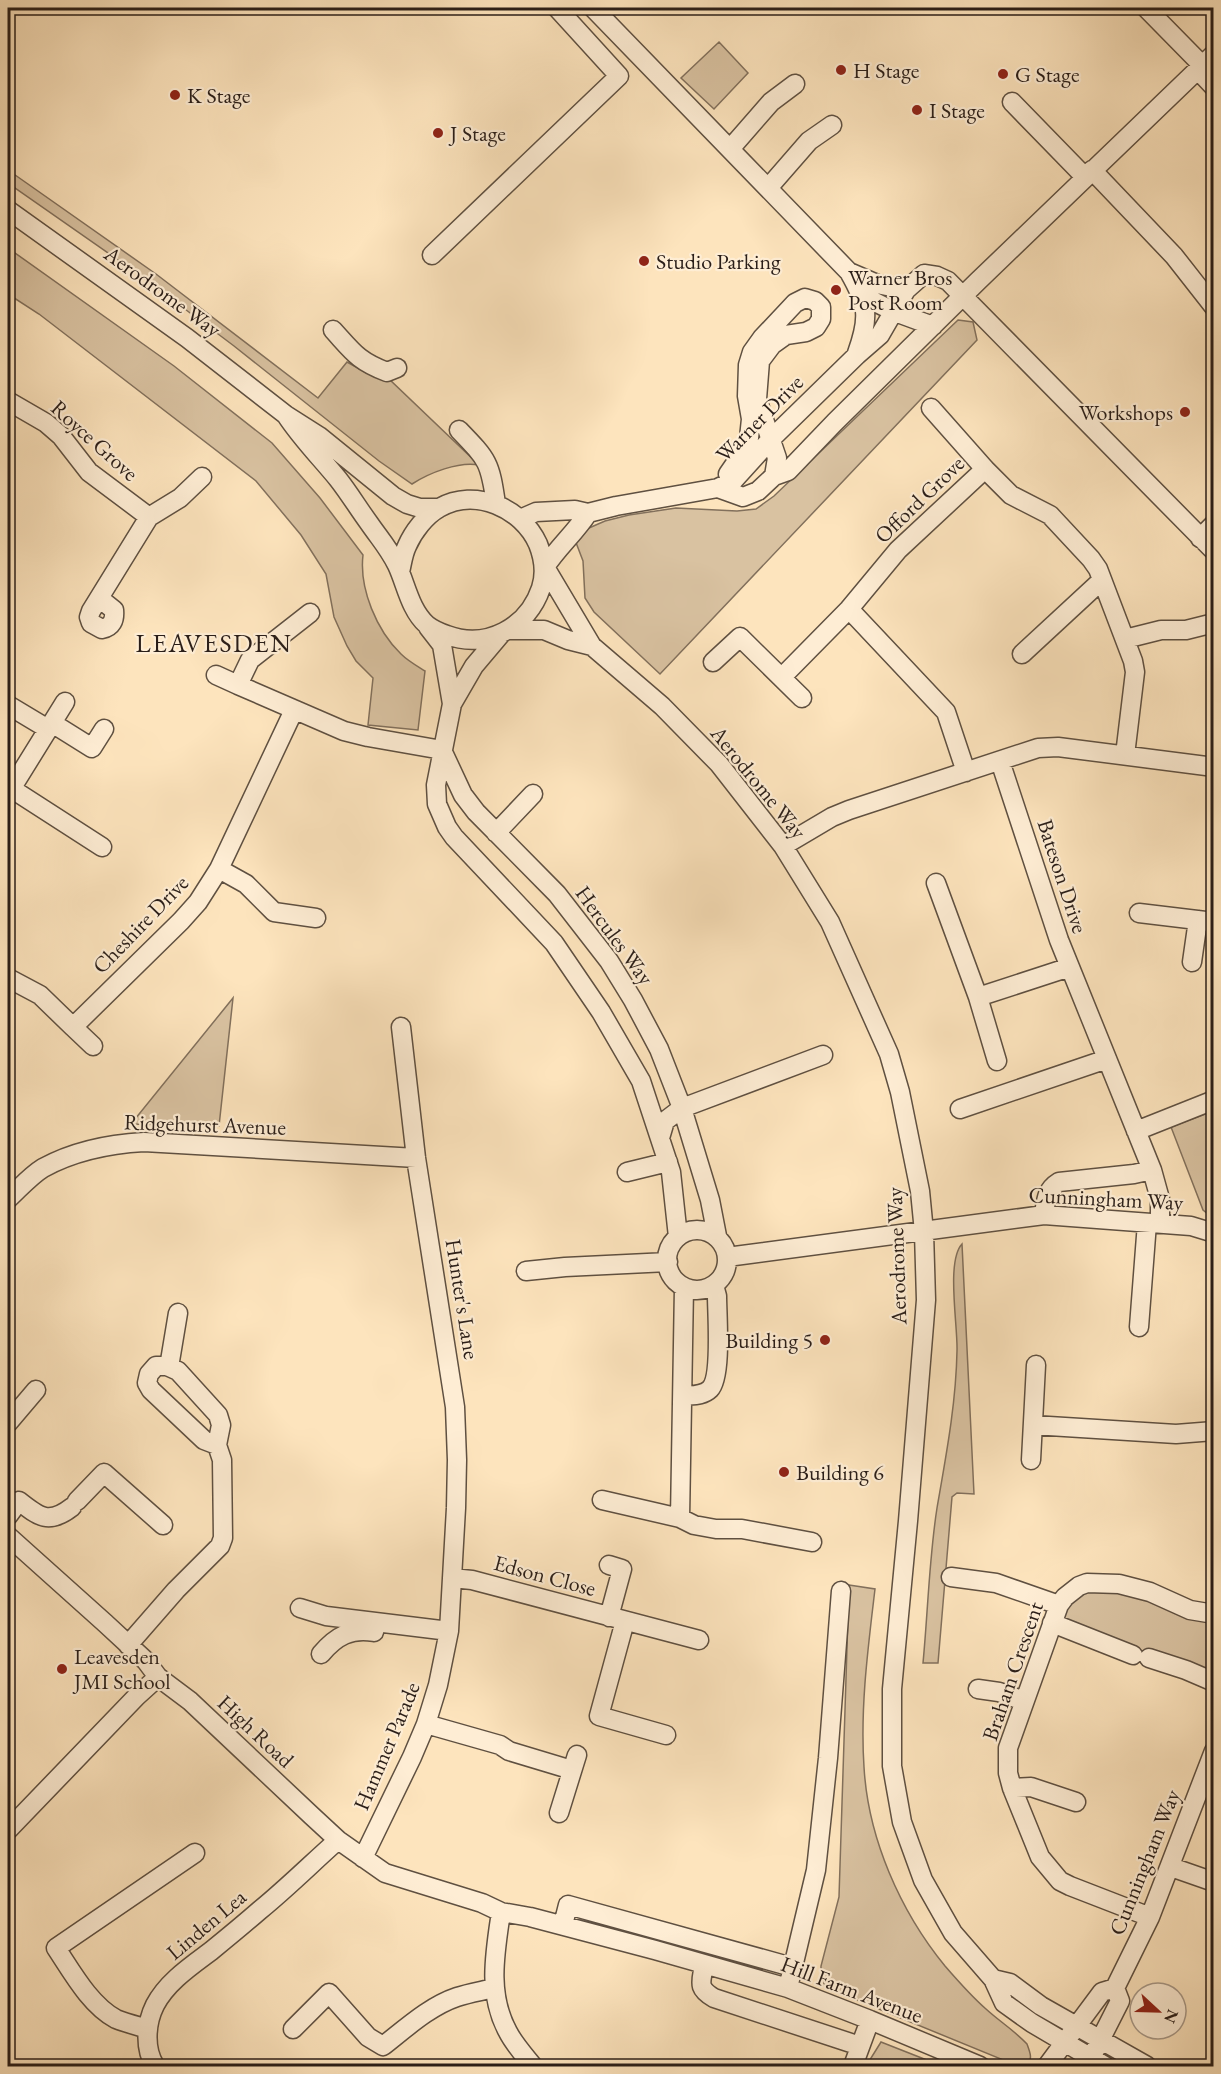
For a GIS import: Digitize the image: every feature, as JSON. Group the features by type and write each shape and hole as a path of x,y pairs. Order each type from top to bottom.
{"street":[{"path":"432,255 619,76 557,8"},
{"path":"594,8 849,272 863,296 866,322 857,355"},
{"path":"1146,8 1204,63 1214,87"},
{"path":"801,286 821,307 821,320 816,327 806,332 786,335 772,345 760,361 757,399 777,458 774,476 788,471 963,296 1204,63"},
{"path":"730,149 771,102 795,84"},
{"path":"1012,102 1174,256 1214,307"},
{"path":"768,188 809,141 832,125"},
{"name":"Aerodrome Way","path":"8,210 187,338 286,415 319,436 393,496 420,508 438,508"},
{"path":"849,272 877,284 906,290 924,274 948,281 1214,552"},
{"name":"Warner Drive","path":"520,519 536,512 575,510 588,513 718,488 734,480 832,378 880,335 906,290"},
{"path":"863,296 895,312 933,326"},
{"path":"718,488 740,458 749,438 751,419 747,396 748,365 752,352 795,303 805,298 815,301"},
{"path":"333,330 358,358 368,365 387,372 397,368"},
{"name":"Royce Grove","path":"10,408 46,423 61,436 89,472 149,518"},
{"path":"931,408 985,469"},
{"name":"Aerodrome Way","path":"286,415 297,432 339,480 387,546 400,572"},
{"path":"459,430 487,460 492,474 496,504"},
{"name":"Offord Grove","path":"782,677 849,609 898,550 985,469 1011,495 1050,515 1091,559 1102,580 1135,672 1125,755"},
{"name":"Warner Drive","path":"718,488 743,497 758,491 774,476"},
{"path":"99,598 149,518 180,498 201,477"},
{"path":"452,704 442,645 415,609 400,572 407,546 421,523 438,508 455,501 471,500 496,504 509,510 520,519 536,540 545,567"},
{"path":"588,513 579,527 555,551 545,567 542,586 525,618 505,632 474,666 452,704 436,785 437,804 447,828 472,863 554,943 580,979 641,1081 668,1162 678,1237"},
{"path":"1200,538 1214,524"},
{"name":"Aerodrome Way","path":"545,567 592,646 662,706 719,764 783,846 830,922 889,1054 900,1092 920,1191 926,1300 892,1689 892,1766 902,1822 923,1880 953,1933 993,1979 1004,2002 1022,2017 1094,2064"},
{"path":"1022,654 1102,580"},
{"path":"849,609 946,712 966,772"},
{"path":"238,685 250,660 310,613"},
{"path":"1125,639 1161,630 1186,630 1214,623"},
{"path":"427,625 461,640 478,640 505,632"},
{"name":"Aerodrome Way","path":"505,632 544,630 568,640 592,646"},
{"path":"713,662 740,637 802,698"},
{"path":"216,675 344,731 442,750"},
{"path":"65,702 10,792 102,847"},
{"path":"8,705 92,748 104,729"},
{"name":"Cheshire Drive","path":"73,1027 198,902 219,869 294,710"},
{"path":"783,846 841,814 1000,760 1047,747 1214,766"},
{"name":"Hercules Way","path":"442,750 463,795 476,812 557,894 609,961 633,1000 659,1049 682,1108 710,1200 717,1236 728,1257"},
{"name":"Bateson Drive","path":"1000,760 1048,910 1152,1170 1160,1199 1153,1223 1139,1327"},
{"path":"496,833 533,794"},
{"path":"454,837 455,827 461,817 469,812 476,812"},
{"path":"219,869 246,884 274,912 316,918"},
{"path":"936,883 978,997 997,1061"},
{"path":"1139,913 1206,921 1192,962"},
{"path":"978,997 1070,967"},
{"path":"10,979 40,995 93,1046"},
{"name":"Hunter's Lane","path":"401,1027 416,1158 454,1407 457,1460 452,1578"},
{"path":"660,1138 665,1121 682,1108 823,1055"},
{"path":"960,1109 1107,1059"},
{"path":"1136,1131 1214,1100"},
{"name":"Ridgehurst Avenue","path":"8,1199 42,1169 74,1154 118,1143 144,1142 416,1158"},
{"path":"627,1173 668,1162"},
{"path":"1044,1215 1048,1192 1059,1182 1152,1170"},
{"name":"Cunningham Way","path":"924,1232 960,1225 1044,1215 1191,1226 1214,1233"},
{"path":"717,1236 698,1230 688,1231 670,1246 668,1262 670,1272 684,1287 694,1290 714,1285 722,1276 728,1257 924,1232"},
{"path":"526,1271 668,1262"},
{"path":"683,1396 705,1393 710,1390 717,1376 717,1296 714,1285"},
{"path":"680,1518 684,1287"},
{"path":"169,1367 178,1313"},
{"path":"1031,1460 1036,1365"},
{"path":"128,1645 176,1590 220,1546 223,1539 222,1460 217,1445 221,1425 218,1415 178,1371 169,1367 156,1366 148,1374 147,1383 151,1390 204,1440 217,1445"},
{"path":"8,1423 36,1390"},
{"path":"1033,1425 1176,1434 1214,1431"},
{"path":"8,1515 19,1501 35,1514 45,1518 59,1516 104,1473 163,1525"},
{"path":"602,1500 680,1518 694,1525 742,1529 812,1542"},
{"name":"High Road","path":"8,1536 146,1661 158,1677 190,1701 338,1840 385,1873 482,1903 501,1912 531,1917"},
{"path":"609,1565 622,1569 617,1619 599,1716 666,1735"},
{"path":"951,1576 996,1583 1059,1605"},
{"name":"Edson Close","path":"452,1578 472,1580 699,1640"},
{"name":"Hammer Parade","path":"363,1858 426,1724 438,1685 448,1638 452,1578"},
{"name":"Braham Crescent","path":"1150,1917 1060,1881 1040,1857 1012,1788 1008,1773 1008,1748 1059,1605 1079,1586 1087,1583 1119,1584 1150,1592 1190,1610 1214,1614"},
{"path":"788,1988 816,1870 828,1758 841,1591"},
{"path":"300,1608 326,1616 448,1638"},
{"path":"1052,1623 1214,1682"},
{"path":"321,1654 341,1635 350,1632 367,1631 448,1638"},
{"path":"11,1819 158,1677"},
{"path":"978,1689 999,1692 1024,1701"},
{"path":"426,1724 500,1745 509,1751 574,1763 559,1813"},
{"name":"Cunningham Way","path":"1094,2064 1100,2041 1120,2001 1115,1989 1171,1867 1214,1752"},
{"path":"1012,1788 1032,1787 1076,1802"},
{"name":"Linden Lea","path":"155,2067 151,2060 148,2029 155,2006 162,1994 180,1975 263,1908 338,1840"},
{"path":"148,2029 116,2018 103,2008 88,1994 56,1948 195,1853"},
{"path":"1171,1867 1214,1882"},
{"path":"563,1925 568,1905 792,1967"},
{"path":"501,1912 493,1967 494,1988 508,2032 533,2067"},
{"name":"Hill Farm Avenue","path":"531,1917 788,1988 980,2067"},
{"path":"704,1965 702,1989 714,1998 860,2046"},
{"name":"Aerodrome Way","path":"993,1979 1010,1983 1041,2006 1148,2067"},
{"path":"293,2029 329,1993 368,2037 383,2046 424,2014 456,1997 494,1988"},
{"name":"Cunningham Way","path":"1064,2043 1102,1992 1115,1989"},
{"path":"853,2067 870,2020"},
{"path":"1047,2067 1064,2043"}],"shaded area":[{"path":"719,42 748,73 714,109 681,78"},
{"path":"8,170 156,274 318,398 347,362 365,372 390,380 479,465 462,465 444,469 412,484 379,461 234,346 141,276 8,183"},
{"path":"8,248 174,366 272,443 320,498 363,555 362,568 367,595 384,634 404,657 425,671 418,730 368,725 373,678 356,661 347,646 334,617 326,574 301,535 256,481 39,314 8,294"},
{"path":"958,320 973,322 977,340 660,674 594,612 585,598 583,561 575,540 589,528 629,515 676,508 737,511 756,509 774,496"},
{"path":"233,998 219,1126 131,1124"},
{"path":"1213,1111 1213,1218 1203,1210 1171,1127"},
{"path":"962,1244 974,1494 957,1493 952,1497 938,1663 923,1663 934,1527 955,1391 957,1340 954,1279 957,1252"},
{"path":"849,1585 875,1589 865,1678 864,1767 872,1820 889,1872 914,1922 945,1966 970,1994 1027,2044 1030,2058 1027,2066 1018,2066 825,1987 821,1966 839,1897"},
{"path":"1084,1591 1132,1592 1213,1621 1213,1678 1060,1621 1067,1603"},
{"path":"881,2042 942,2066 866,2066"}],"place":[{"name":"H Stage","path":"841,70"},
{"name":"G Stage","path":"1003,74"},
{"name":"K Stage","path":"175,95"},
{"name":"I Stage","path":"917,110"},
{"name":"J Stage","path":"438,133"},
{"name":"Studio Parking","path":"644,261"},
{"name":"Warner Bros Post Room","path":"836,290"},
{"name":"Workshops","path":"1185,412"},
{"name":"Building 5","path":"825,1340"},
{"name":"Building 6","path":"784,1472"},
{"name":"Leavesden JMI School","path":"62,1669"}],"district":[{"name":"LEAVESDEN","path":"214,643"}]}
